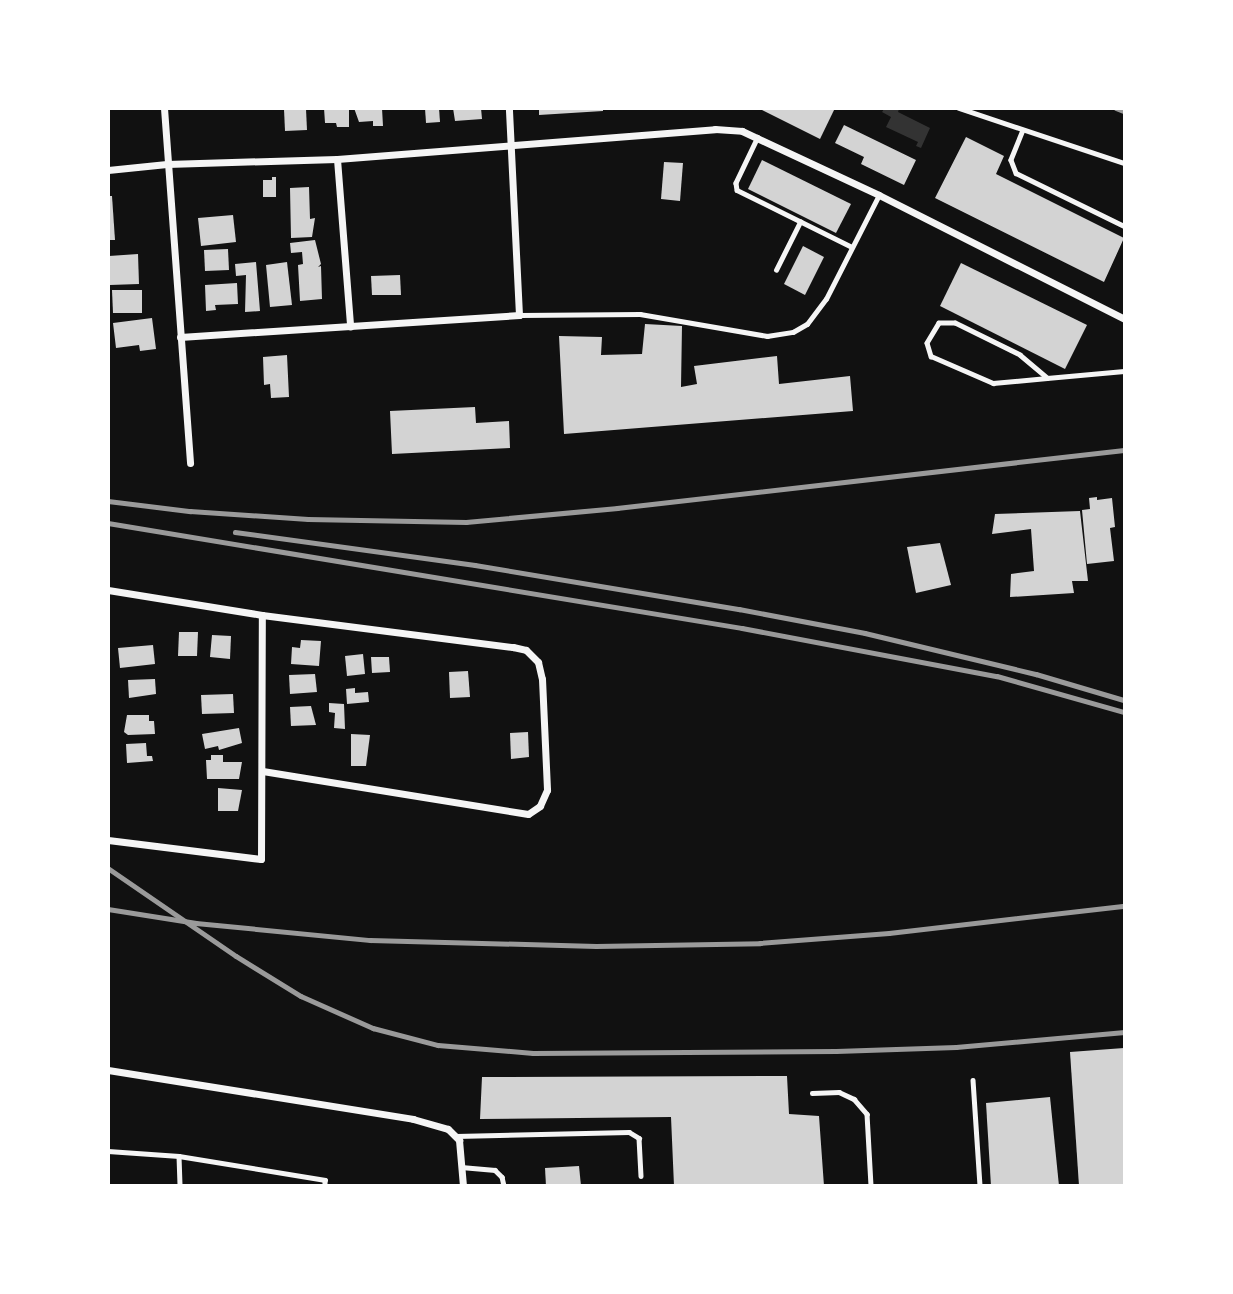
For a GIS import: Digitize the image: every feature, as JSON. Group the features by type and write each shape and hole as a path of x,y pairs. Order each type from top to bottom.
{"street":[{"path":"164,108 190,463"},
{"path":"180,337 519,315 509,108"},
{"path":"108,170 167,164 337,159 715,129 742,131 879,195 1125,319"},
{"path":"337,159 350,326"},
{"path":"108,590 262,615 513,647 526,650 538,662 547,790 540,806 528,814 262,771"},
{"path":"108,840 261,859 262,615"},
{"path":"108,1070 413,1119 448,1129 456,1136 463,1185"}],"lane":[{"path":"959,108 1125,163"},
{"path":"1023,131 1011,160 1016,173 1125,226"},
{"path":"758,137 736,183 737,190 852,247"},
{"path":"519,315 640,314 767,336 793,332 807,324 826,299 879,195"},
{"path":"776,270 800,222"},
{"path":"1047,378 1020,355 955,323 939,323 928,343 931,356 993,383 1125,371"},
{"path":"972,1080 980,1185"},
{"path":"812,1093 839,1092 854,1099 867,1114 871,1185"},
{"path":"456,1136 629,1132 639,1138 641,1176"},
{"path":"108,1151 179,1156 325,1180 325,1185"},
{"path":"179,1156 180,1185"},
{"path":"461,1167 495,1170 502,1177 504,1185"}],"shaded area":[{"path":"884,109 899,109 898,112 930,128 921,148 916,146 918,142 886,127 891,117 882,112"}],"building":[{"path":"324,108 349,108 349,127 325,123"},
{"path":"354,108 382,108 383,126 373,126 373,121 359,122"},
{"path":"425,108 439,108 440,122 426,123"},
{"path":"453,108 481,108 482,119 455,121"},
{"path":"539,108 603,108 603,111 539,115"},
{"path":"758,108 835,108 820,139"},
{"path":"284,109 306,109 307,130 285,131"},
{"path":"844,125 916,160 904,185 861,164 864,157 835,143"},
{"path":"966,137 1004,156 996,174 1124,238 1104,282 935,198"},
{"path":"762,160 851,204 836,233 748,189"},
{"path":"664,162 683,163 680,201 661,199"},
{"path":"272,177 276,177 276,197 263,197 263,180 272,180"},
{"path":"309,187 310,219 315,218 312,237 291,238 290,188"},
{"path":"108,196 112,196 115,240 108,240"},
{"path":"233,215 236,242 201,246 198,218"},
{"path":"315,240 321,264 318,267 321,266 322,299 300,301 298,265 303,264 302,252 291,253 290,243"},
{"path":"803,246 824,257 805,295 784,284"},
{"path":"228,249 229,270 205,271 204,250"},
{"path":"138,254 139,284 110,285 109,256"},
{"path":"256,262 260,311 245,312 246,275 236,276 235,264"},
{"path":"287,262 292,305 270,307 266,265"},
{"path":"961,263 1087,325 1065,369 940,306"},
{"path":"400,275 401,295 372,295 371,276"},
{"path":"237,283 238,304 215,305 216,310 206,311 205,285"},
{"path":"112,290 142,290 142,313 113,313"},
{"path":"152,318 156,349 140,351 139,345 116,348 113,323"},
{"path":"645,324 682,326 681,387 697,384 694,366 777,356 779,384 850,376 853,411 564,434 559,336 602,337 601,355 642,354"},
{"path":"287,355 289,397 271,398 270,384 264,385 263,357"},
{"path":"475,407 476,423 509,421 510,448 392,454 390,411"},
{"path":"1097,497 1097,500 1112,498 1115,527 1110,528 1114,561 1087,564 1082,510 1090,509 1089,498"},
{"path":"1080,511 1088,581 1072,581 1074,593 1010,597 1011,574 1034,571 1031,529 992,534 995,514"},
{"path":"940,543 951,585 916,593 907,547"},
{"path":"179,632 198,632 197,656 178,656"},
{"path":"212,635 231,636 230,659 210,657"},
{"path":"301,640 321,641 319,666 291,664 292,647 300,648"},
{"path":"153,645 155,664 120,668 118,648"},
{"path":"363,654 365,674 347,676 345,656"},
{"path":"371,657 389,657 390,672 372,673"},
{"path":"468,671 470,697 450,698 449,672"},
{"path":"315,674 317,692 290,694 289,675"},
{"path":"155,679 156,694 129,698 128,680"},
{"path":"355,688 355,693 368,692 369,702 347,704 346,689"},
{"path":"233,694 234,713 202,714 201,695"},
{"path":"329,703 344,704 345,729 334,728 335,713 329,712"},
{"path":"311,706 316,725 291,726 290,707"},
{"path":"127,715 149,715 149,721 154,721 155,734 128,735 124,732"},
{"path":"239,728 242,743 219,750 218,746 205,749 202,734"},
{"path":"528,732 529,757 511,759 510,733"},
{"path":"351,734 370,735 366,766 351,766"},
{"path":"146,743 147,756 152,756 153,761 127,763 126,744"},
{"path":"211,755 223,755 223,762 242,762 239,779 207,779 206,760 211,760"},
{"path":"218,788 242,790 238,811 218,811"},
{"path":"1124,1048 1124,1186 1079,1186 1070,1052"},
{"path":"787,1076 789,1114 819,1116 824,1186 674,1186 671,1117 480,1119 482,1077"},
{"path":"1050,1097 1059,1186 991,1186 986,1103"},
{"path":"579,1166 581,1186 546,1186 545,1168"}],"railway":[{"path":"1116,108 1124,111"},
{"path":"108,501 190,511 308,519 466,522 617,508 1124,450"},
{"path":"108,523 742,628 997,676 1124,712"},
{"path":"235,532 475,565 739,609 865,633 1036,674 1124,700"},
{"path":"108,868 236,956 301,996 373,1028 438,1045 533,1053 836,1051 956,1047 1124,1032"},
{"path":"108,909 196,923 370,940 596,946 760,943 889,933 1124,906"}]}
